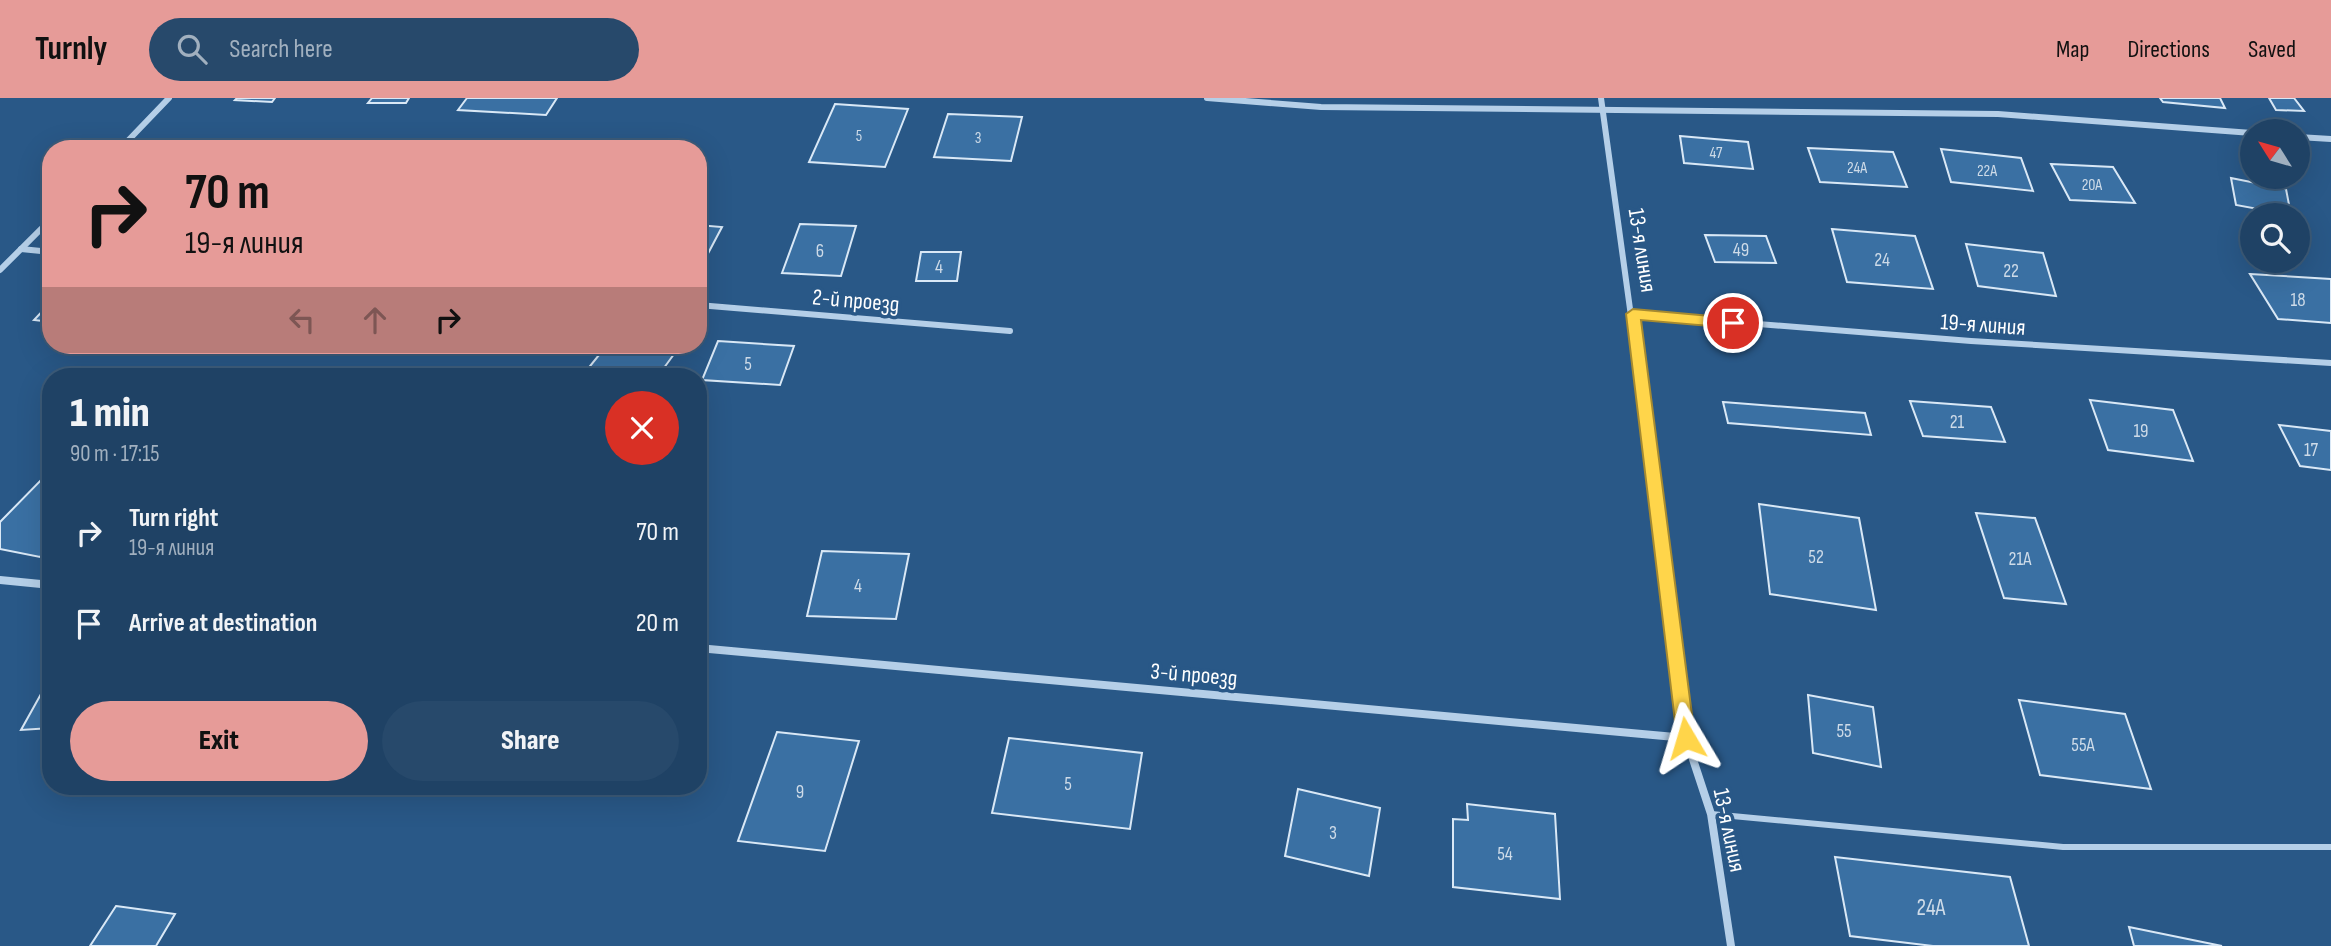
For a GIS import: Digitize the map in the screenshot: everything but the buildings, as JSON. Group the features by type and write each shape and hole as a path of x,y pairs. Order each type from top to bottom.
{"street":[{"path":"129,140 170,98"},
{"path":"1207,98 1321,107 1998,114 2240,132"},
{"name":"13-я линия","path":"1601,98 1633,314 1686,738 1711,814 1731,946"},
{"path":"2310,137 2331,139"},
{"path":"0,270 42,228"},
{"path":"21,249 42,251"},
{"name":"2-й проезд","path":"707,306 1010,331"},
{"name":"19-я линия","path":"1633,314 1971,341 2331,363"},
{"path":"0,580 42,584"},
{"name":"3-й проезд","path":"707,649 1686,738"}],"lane":[{"path":"1711,814 2063,847 2331,847"}],"route":[{"path":"1686,738 1633,314 1733,323"}]}
